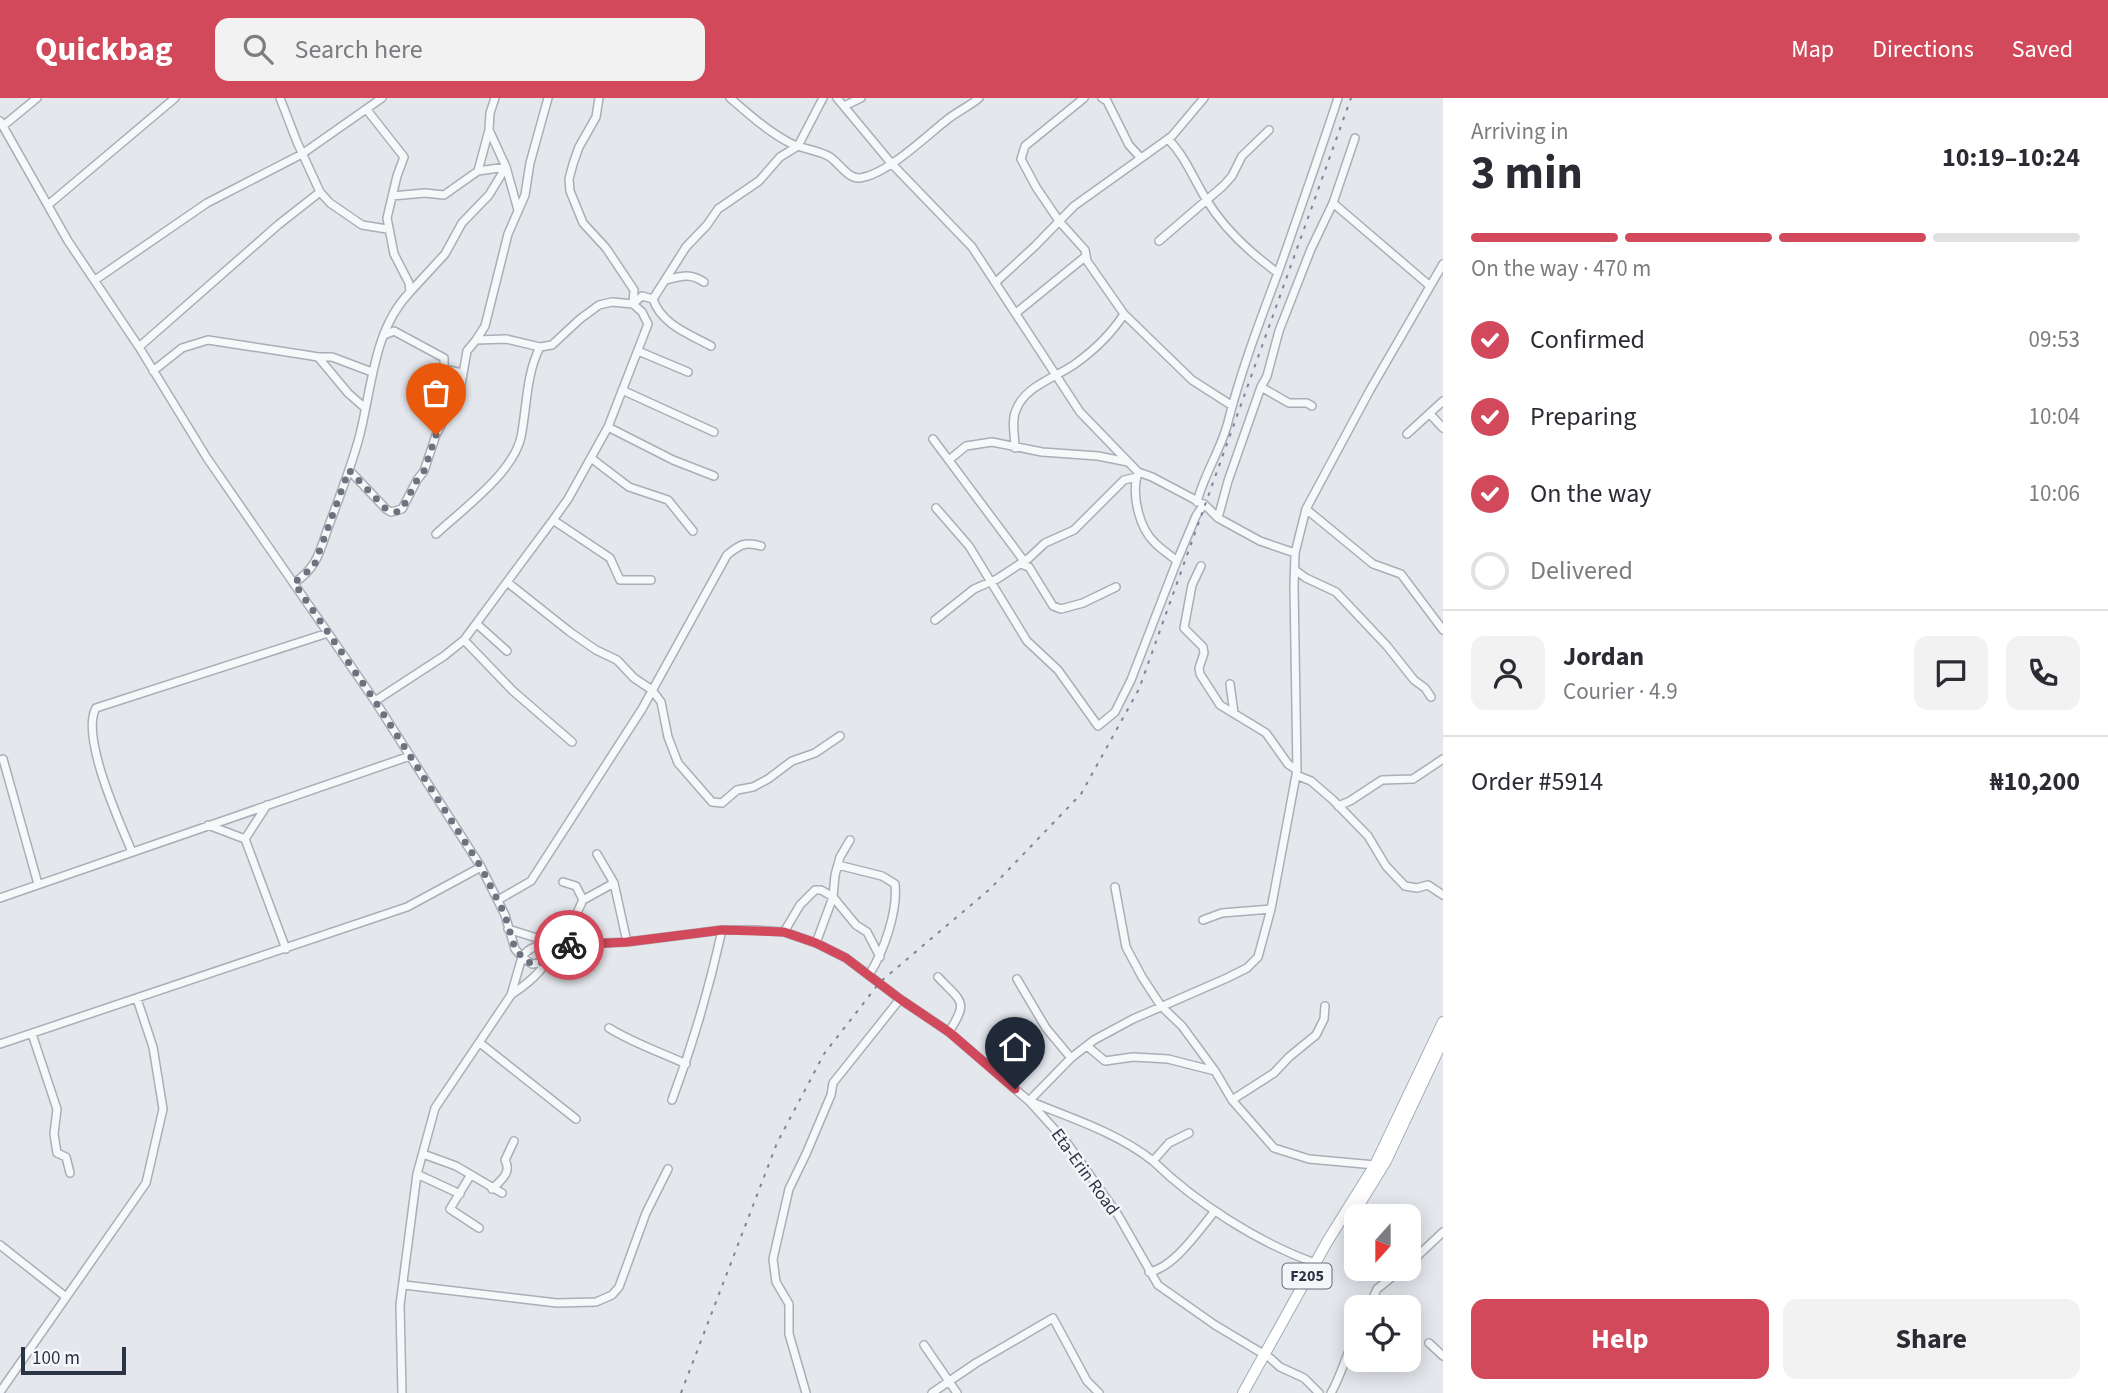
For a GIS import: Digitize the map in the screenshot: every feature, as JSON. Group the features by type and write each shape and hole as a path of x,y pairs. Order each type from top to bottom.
{"main road":[{"name":"F205","path":"1243,1393 1333,1243 1369,1190 1443,1022"},
{"name":"F205","path":"1250,1393 1315,1263 1380,1162 1443,1040"}],"street":[{"path":"37,98 2,123 48,205 207,458 375,701 481,867 505,915 515,949 532,964 546,962"},
{"path":"48,205 175,98"},
{"path":"280,98 320,192 330,203 362,225 387,229"},
{"path":"95,280 207,203 302,153 382,98"},
{"path":"478,171 495,98"},
{"path":"349,470 391,512 402,509 424,471 436,435 461,385 467,351 485,326 508,234 525,195 530,163 548,98"},
{"path":"599,98 596,117 573,163 569,178 570,191 583,223 606,248 634,290 633,304"},
{"path":"730,98 765,128 798,146 832,159 854,177 868,176 891,163 976,99"},
{"path":"710,346 681,331 661,316 653,299 675,262 708,225 718,209 760,181 779,157 798,146 823,98"},
{"path":"837,98 891,163 972,247 1080,412 1129,462 1138,475"},
{"path":"1084,98 1025,146 1021,159 1036,187 1059,221 1084,250 1087,261 1124,314 1192,380 1231,405"},
{"path":"1102,98 1107,102 1129,145 1140,158"},
{"path":"996,282 1074,206 1168,139 1203,98"},
{"path":"936,508 969,545 1027,641 1058,670 1098,726 1115,712 1131,680 1201,503 1206,472 1228,424 1231,405 1248,351 1278,273 1338,98"},
{"path":"844,106 860,99"},
{"path":"856,120 860,99"},
{"path":"367,110 404,157 387,211 387,229 394,254 409,282 410,292"},
{"path":"489,130 506,167 518,211"},
{"path":"1159,241 1223,187 1242,156 1269,130"},
{"path":"1218,518 1227,481 1267,376 1279,331 1311,249 1333,203 1355,138"},
{"path":"1168,139 1179,149 1206,200 1236,239 1278,273"},
{"path":"392,196 425,193 444,195 478,171 506,167"},
{"path":"294,583 314,566 349,470 372,372 396,307 445,254 462,223 489,195 506,167"},
{"path":"139,347 278,225 320,192"},
{"path":"1333,203 1430,286"},
{"path":"1016,313 1086,256"},
{"path":"675,262 687,275"},
{"path":"1315,1263 1268,1244 1215,1211 1139,1150 1077,1120 1029,1101 1071,1058 1094,1040 1161,1006 1247,968 1258,957 1271,909 1297,772 1293,641 1295,553 1306,509 1370,390 1442,270"},
{"path":"666,280 693,275 704,282"},
{"path":"633,304 642,296 653,299"},
{"path":"375,701 464,640 553,520 568,499 608,427 648,324 642,312 633,304 612,302 599,305 552,345 540,347 506,339 476,340"},
{"path":"1015,448 1016,409 1036,386 1055,377 1096,347 1124,314"},
{"path":"384,336 394,331 444,358 444,369 462,373"},
{"path":"153,371 182,348 208,340 332,357 372,372"},
{"path":"436,534 497,477 514,453 520,439 533,360 540,347"},
{"path":"638,351 688,372"},
{"path":"318,357 348,393 365,408"},
{"path":"1261,387 1289,403 1307,403 1312,406"},
{"path":"622,390 714,432"},
{"path":"1408,434 1443,401"},
{"path":"1430,414 1443,428"},
{"path":"608,427 673,460 714,476"},
{"path":"933,439 1022,562 1029,567 1053,606 1061,609 1083,603 1116,587"},
{"path":"949,460 966,446 992,442 1042,452 1098,456 1129,462"},
{"path":"591,458 629,487 668,500 693,531"},
{"path":"935,620 974,589 1022,562 1045,543 1074,530 1124,480 1138,475 1152,477 1201,503 1218,518 1259,541 1295,553"},
{"path":"1138,475 1134,489 1135,498 1146,530 1153,542 1177,561"},
{"path":"1306,509 1373,564 1401,574 1443,630"},
{"path":"553,520 610,558 620,580 651,580"},
{"path":"498,900 531,881 652,690 727,555 740,544 750,543 761,547"},
{"path":"1201,566 1192,585 1184,628 1203,647 1200,674 1220,705 1266,733 1288,764 1311,781 1368,836 1386,866 1405,886 1417,888 1428,885 1443,895"},
{"path":"1295,570 1336,592 1431,696"},
{"path":"508,582 570,632 596,650 617,660 634,678 652,690 661,702 668,737 678,763 712,802 722,803 737,790 753,787 792,761 816,753 840,736"},
{"path":"477,624 507,651"},
{"path":"132,852 110,797 95,748 92,716 96,708 328,633"},
{"path":"464,640 513,691 572,742"},
{"path":"1230,684 1231,705 1235,714"},
{"path":"0,898 410,756"},
{"path":"3,759 38,884"},
{"path":"1338,806 1382,780 1413,779 1443,759"},
{"path":"245,839 267,804"},
{"path":"208,825 245,839 286,949"},
{"path":"816,943 834,897 838,865 850,840"},
{"path":"597,854 614,883 627,942"},
{"path":"838,865 882,876 895,884 897,899 880,957 869,975"},
{"path":"0,1044 407,907 481,867"},
{"path":"563,882 576,886 583,900"},
{"path":"562,945 583,900 614,883"},
{"path":"1115,887 1126,947 1142,977 1161,1006 1182,1026 1215,1071 1232,1100 1274,1148 1309,1159 1380,1162"},
{"path":"784,932 809,894 821,890 834,897 856,925 867,932 880,957"},
{"path":"1203,920 1222,913 1271,909"},
{"path":"508,929 537,938 544,945 553,948 534,978 511,995"},
{"path":"672,1100 709,990 722,930"},
{"name":"Eta-Erin Road","path":"553,948 722,930 784,932 816,943 846,958 949,1032 1029,1101 1067,1143 1118,1215 1158,1285 1280,1367 1304,1378 1319,1393"},
{"path":"402,1393 400,1306 417,1174 435,1108 511,995 522,957 526,952 544,945"},
{"path":"938,977 960,1001 962,1012 949,1032"},
{"path":"1017,979 1045,1028 1071,1058"},
{"path":"0,1392 141,1193 151,1169 163,1109 153,1047 137,999"},
{"path":"806,1393 789,1334 789,1304 776,1282 773,1270 773,1259 789,1189 821,1119 833,1083 900,999"},
{"path":"1232,1100 1274,1073 1316,1035 1324,1019 1325,1006"},
{"path":"609,1028 686,1064"},
{"path":"32,1034 57,1109 54,1134 57,1153 66,1157 70,1173"},
{"path":"481,1043 576,1119"},
{"path":"1087,1046 1105,1061 1133,1057 1168,1059 1215,1071"},
{"path":"1153,1161 1168,1143 1189,1133"},
{"path":"492,1189 506,1175 508,1169 505,1160 514,1141"},
{"path":"422,1154 456,1167 502,1193"},
{"path":"404,1285 557,1303 596,1302 612,1295 622,1280 646,1213 668,1170"},
{"path":"417,1174 460,1194"},
{"path":"470,1176 450,1209 480,1228"},
{"path":"1149,1272 1159,1270 1172,1259 1215,1211"},
{"path":"1421,1253 1443,1232"},
{"path":"0,1245 66,1297"},
{"path":"1374,1295 1387,1281"},
{"path":"932,1393 1054,1318 1087,1381 1099,1393"},
{"path":"1429,1343 1443,1356"},
{"path":"924,1345 957,1393"},
{"path":"1331,1393 1340,1378 1344,1363"}],"railway":[{"path":"681,1393 777,1143 824,1054 880,982 990,889 1081,794 1139,689 1351,98"}],"way so far":[{"path":"436,435 424,471 398,512 386,509 349,470 314,566 294,583 375,701 481,867 505,915 515,949 525,960 537,965 546,962 553,948 569,945"}],"route":[{"path":"569,945 627,942 722,930 784,932 816,943 846,958 949,1032 1015,1089"}]}
